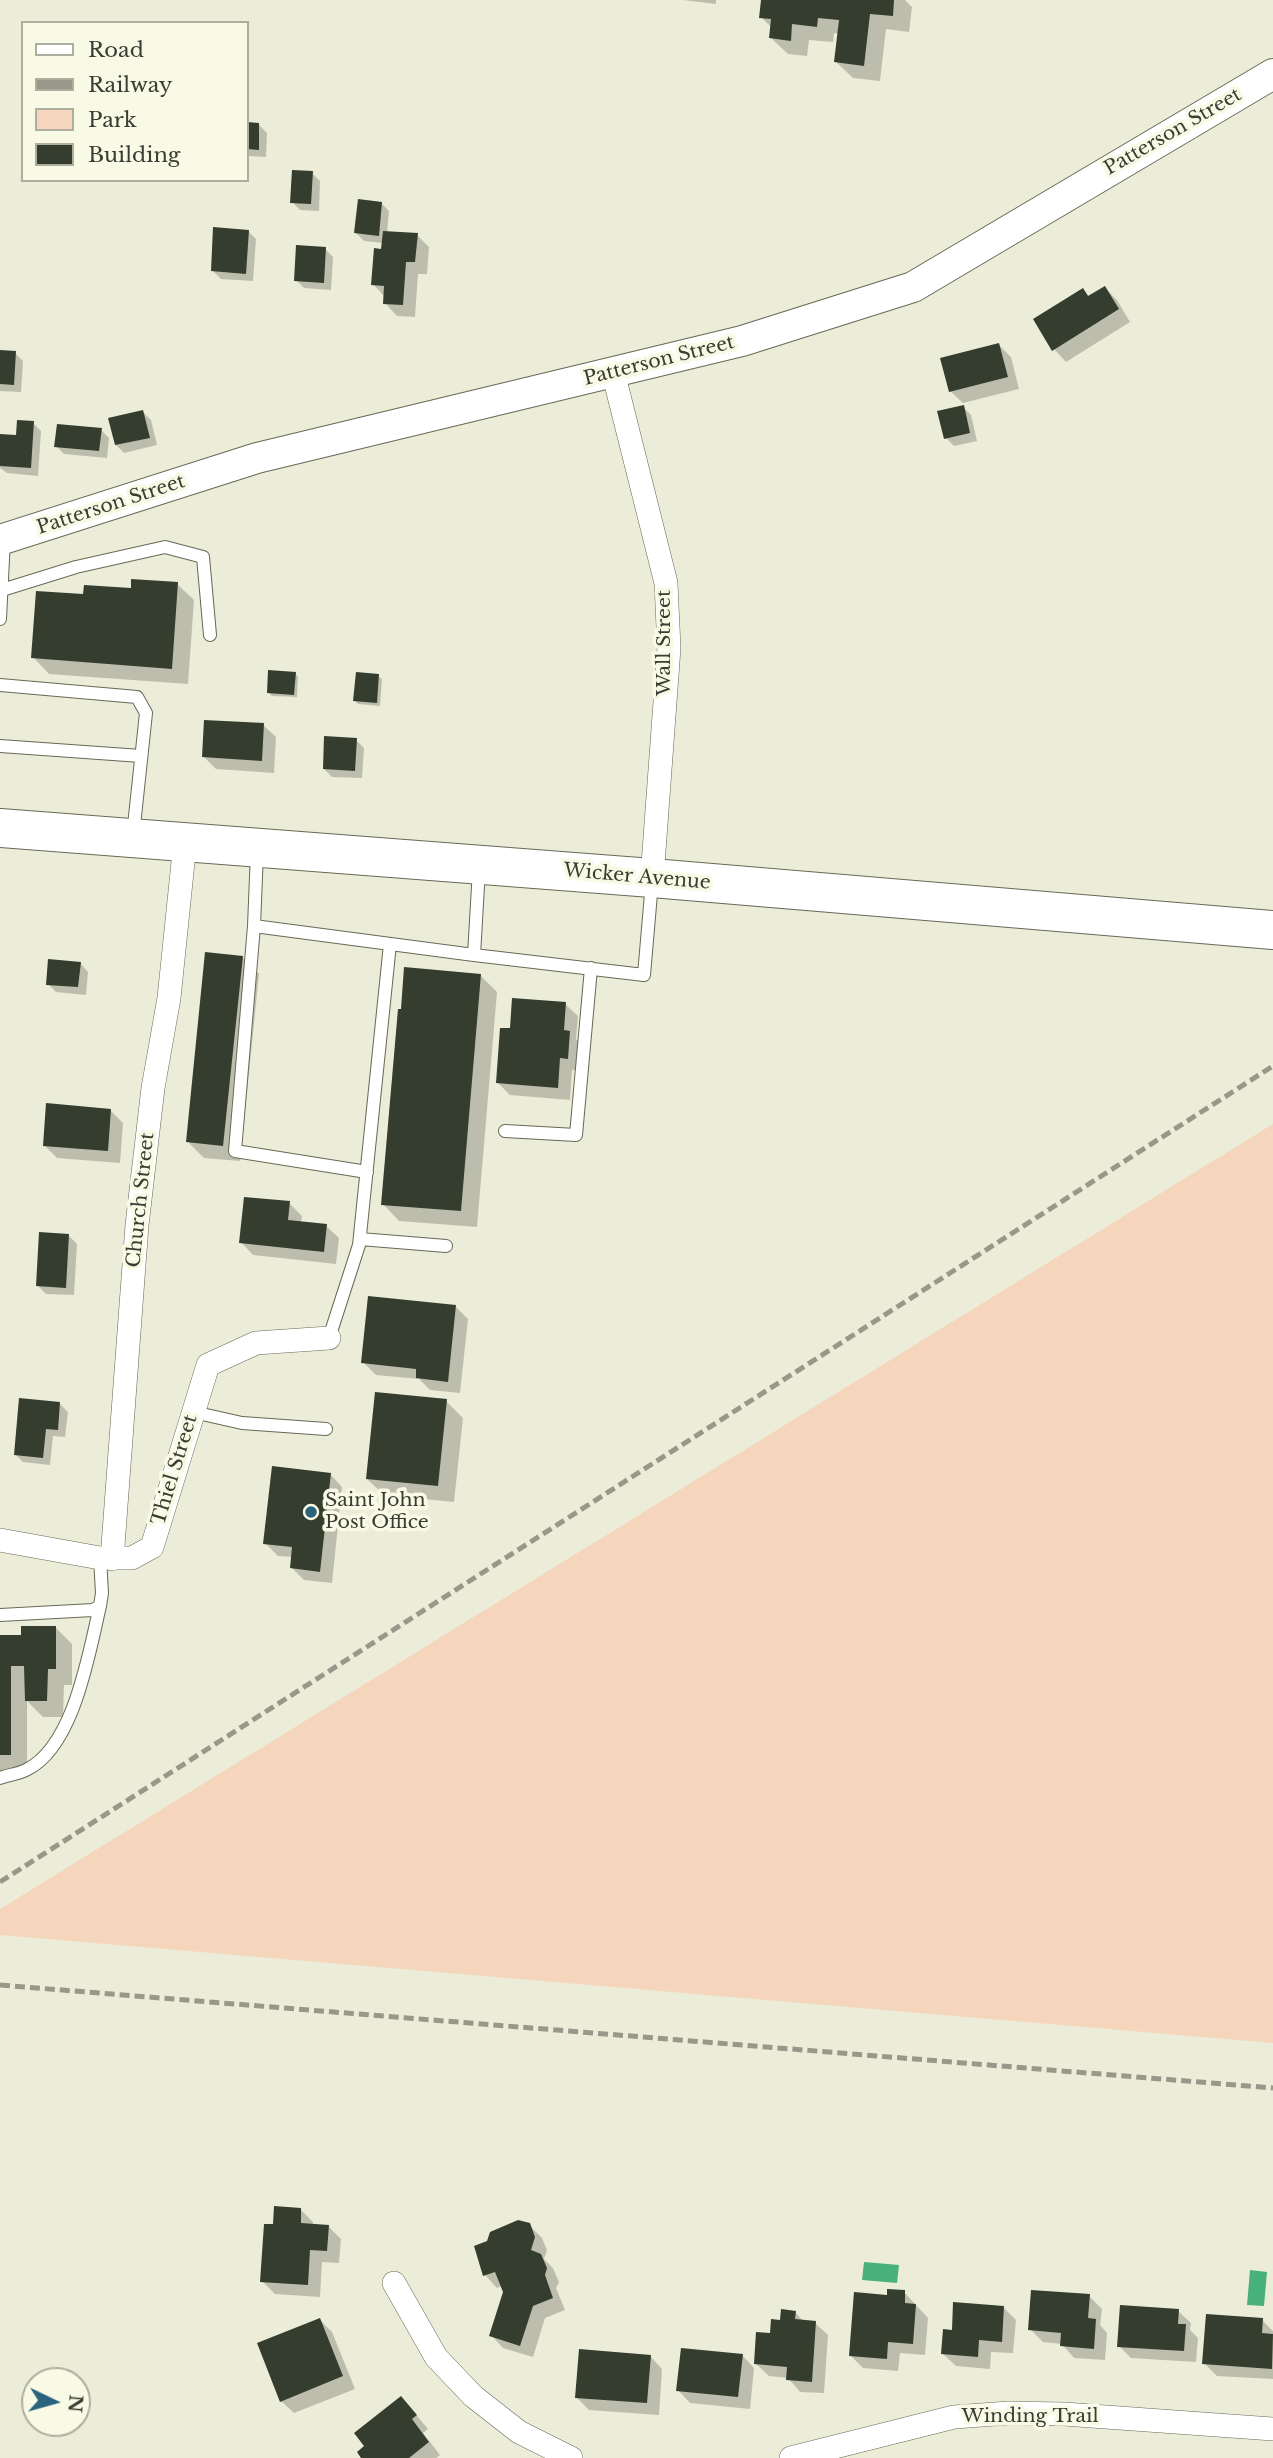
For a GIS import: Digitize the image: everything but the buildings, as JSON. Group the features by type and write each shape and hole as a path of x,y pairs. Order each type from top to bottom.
{"highway":[{"name":"Wicker Avenue","path":"0,828 652,878 1273,930"}],"street":[{"name":"Patterson Street","path":"2,540 257,458 742,341 913,287 1273,74"},
{"name":"Wall Street","path":"613,372 666,583 669,648 652,878"},
{"name":"Church Street","path":"106,1559 137,1225 153,1088 169,998 185,843"},
{"name":"Thiel Street","path":"0,1540 106,1559 132,1558 152,1547 208,1365 256,1343 329,1338"},
{"path":"394,2283 436,2357 473,2396 519,2432 571,2458"},
{"name":"Winding Trail","path":"791,2458 954,2417 1009,2413 1064,2414 1273,2429"}],"lane":[{"path":"0,619 2,540"},
{"path":"2,590 76,567 165,548 203,557 210,635"},
{"path":"0,685 137,697 146,713 133,839"},
{"path":"0,746 141,756"},
{"path":"257,848 254,926 234,1151 367,1172"},
{"path":"474,955 479,865"},
{"path":"254,926 644,975 652,878"},
{"path":"329,1338 360,1238 390,944"},
{"path":"505,1131 576,1135 591,968"},
{"path":"360,1238 446,1246"},
{"path":"193,1412 242,1423 326,1429"},
{"path":"0,1778 27,1770 51,1750 63,1730 83,1678 100,1606 106,1559"},
{"path":"0,1615 86,1611 100,1606"}],"green space":[{"path":"1273,1124 1273,2043 0,1935 0,1909"}],"shaded area":[{"path":"864,2262 899,2265 897,2283 862,2280"},
{"path":"1250,2270 1267,2272 1264,2306 1247,2305"}],"railway":[{"path":"0,1882 1273,1066"},
{"path":"0,1985 1273,2088"}],"place":[{"name":"Saint John Post Office","path":"311,1512"}]}
